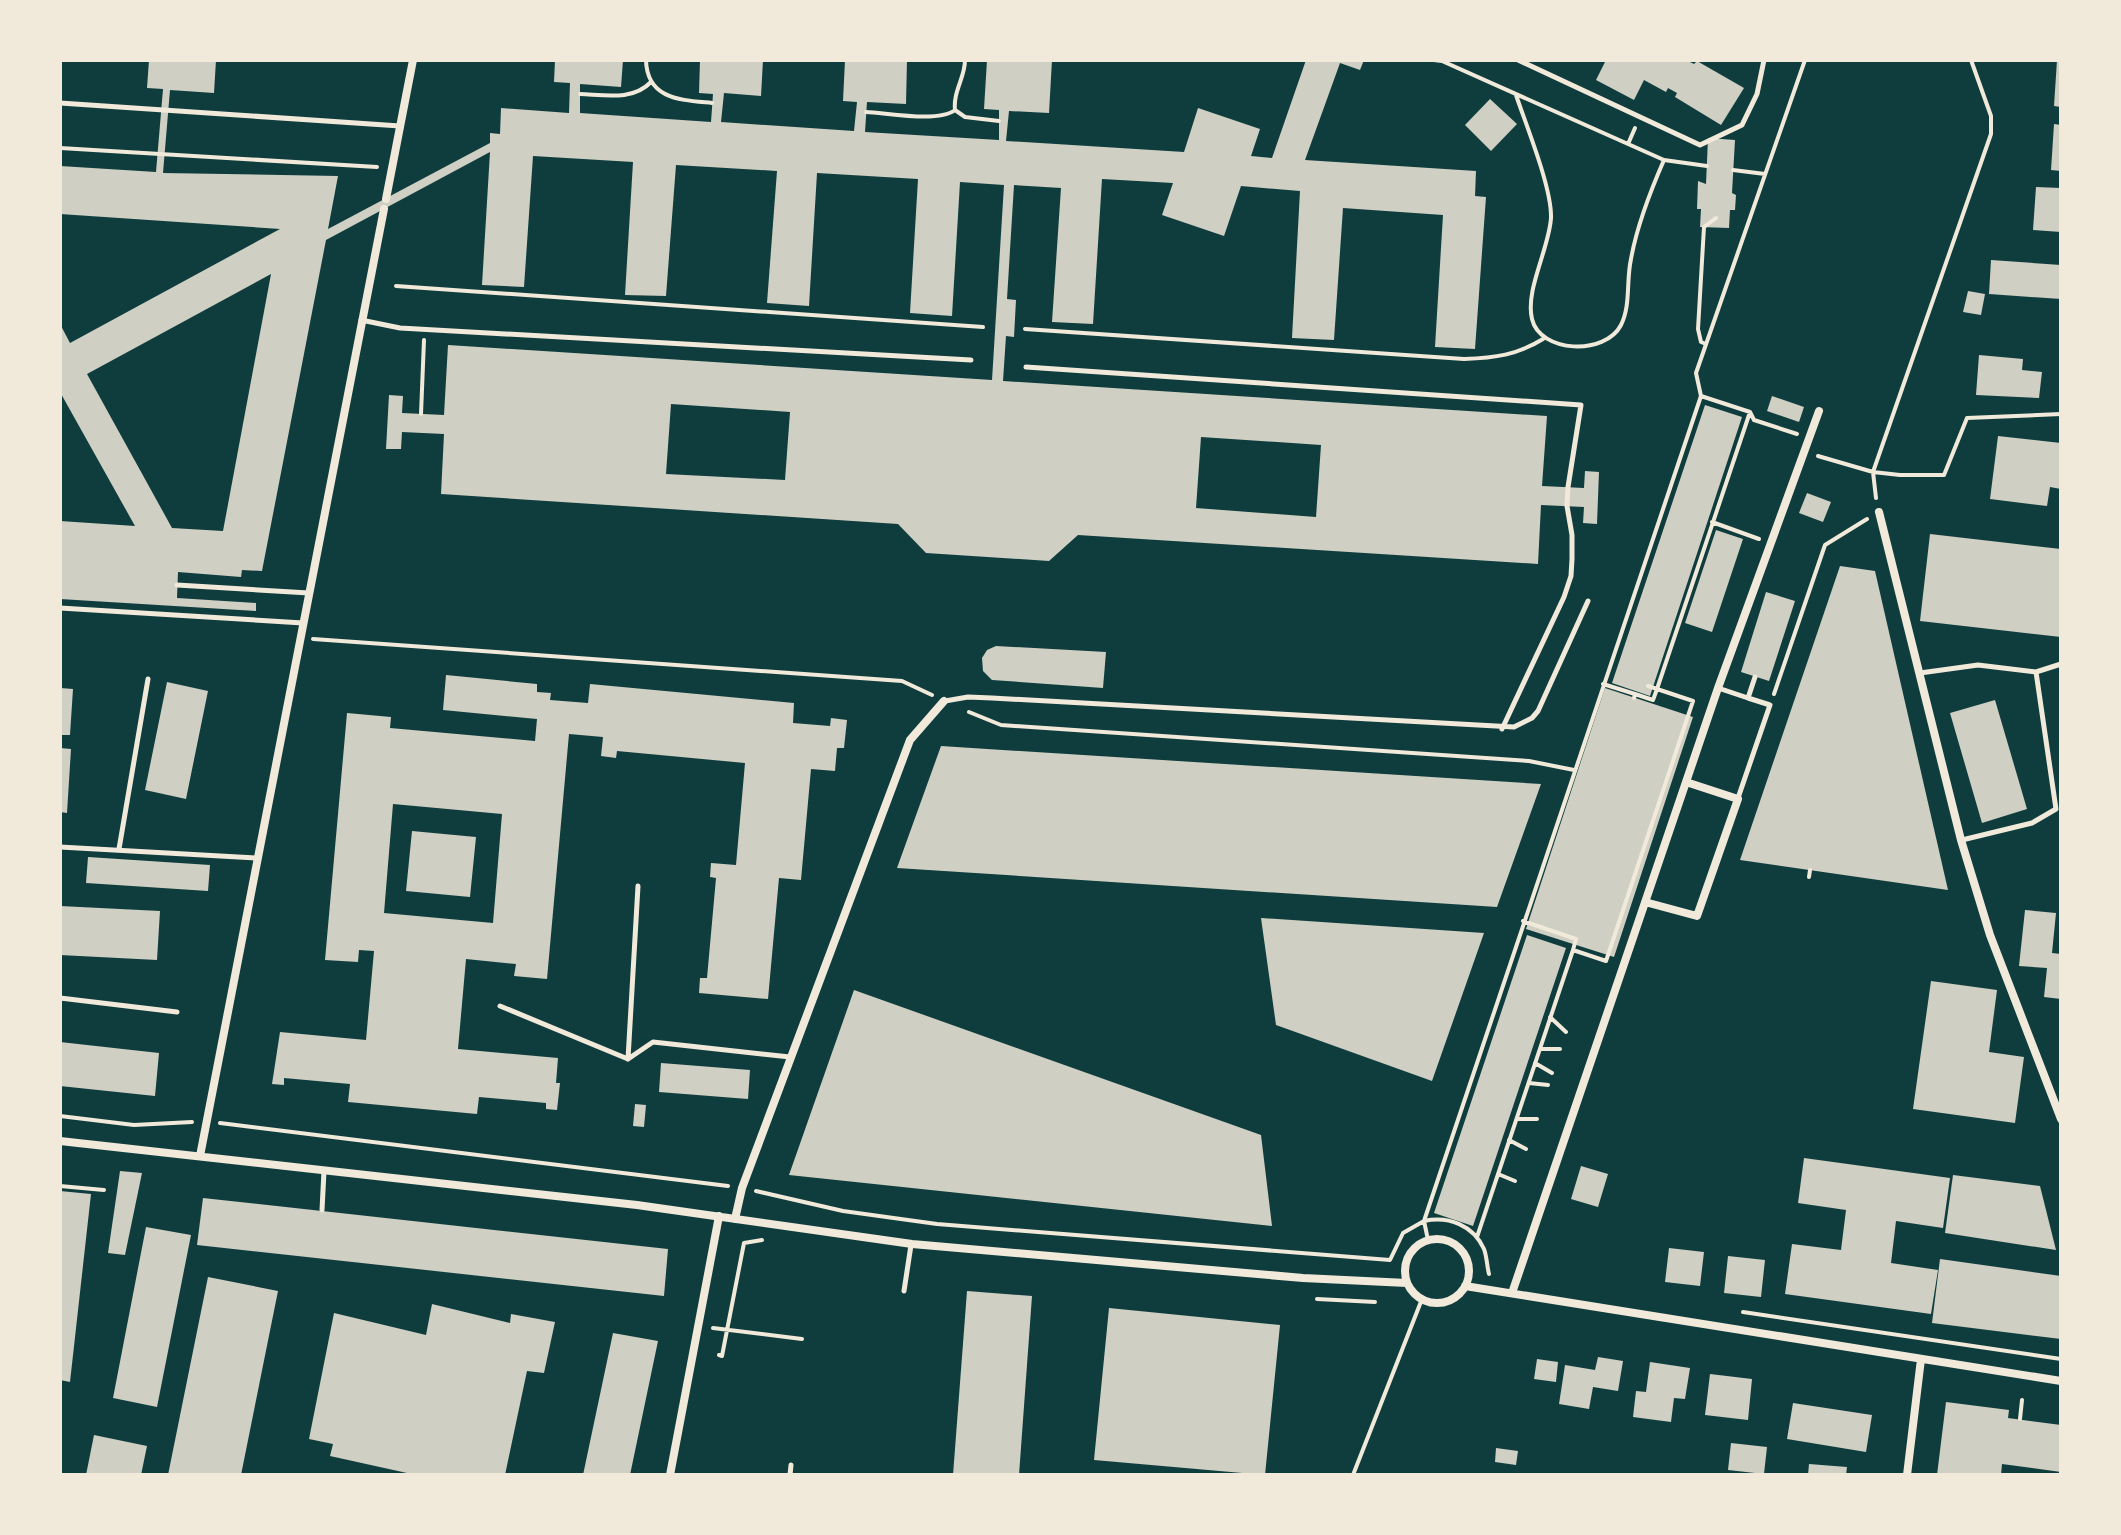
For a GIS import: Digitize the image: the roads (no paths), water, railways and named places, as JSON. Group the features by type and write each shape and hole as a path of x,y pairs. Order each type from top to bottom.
{"street":[{"path":"386,199 413,60"},
{"path":"200,1156 384,209"},
{"path":"1512,1293 1718,688 1819,411"},
{"path":"1879,512 1961,840 1990,935 2061,1119"},
{"path":"735,1219 742,1188 910,740 944,701"},
{"path":"1645,902 1697,916 1738,799 1686,782"},
{"path":"60,1141 621,1203 912,1244 1303,1278 1407,1283"},
{"path":"670,1475 719,1216"},
{"path":"1439,1238 1458,1246 1468,1265 1465,1286 1459,1294 1442,1303 1422,1299 1407,1283 1406,1262 1418,1244 1428,1240 1439,1238"},
{"path":"1465,1286 2061,1381"},
{"path":"1907,1475 1921,1359"}],"lane":[{"path":"1518,60 1700,145 1742,125 1757,94 1764,60"},
{"path":"60,103 400,126"},
{"path":"361,320 425,330 971,360"},
{"path":"1026,367 1581,405 1568,487 1567,506 1573,547 1571,576 1502,729"},
{"path":"177,585 309,593"},
{"path":"944,701 968,697 992,698 1502,729 1523,724 1538,711 1588,601"},
{"path":"60,608 303,623"},
{"path":"1918,673 1978,665 2036,672 2061,664"},
{"path":"1961,840 2032,823 2056,809 2036,672"},
{"path":"1748,698 1755,677"},
{"path":"119,849 148,679"},
{"path":"1718,688 1770,705 1738,799"},
{"path":"60,847 257,858"},
{"path":"628,1059 638,886"},
{"path":"60,998 177,1012"},
{"path":"500,1006 628,1059"},
{"path":"628,1059 653,1042 791,1058"},
{"path":"322,1210 324,1171"},
{"path":"904,1291 912,1244"},
{"path":"790,1475 791,1465"}]}
